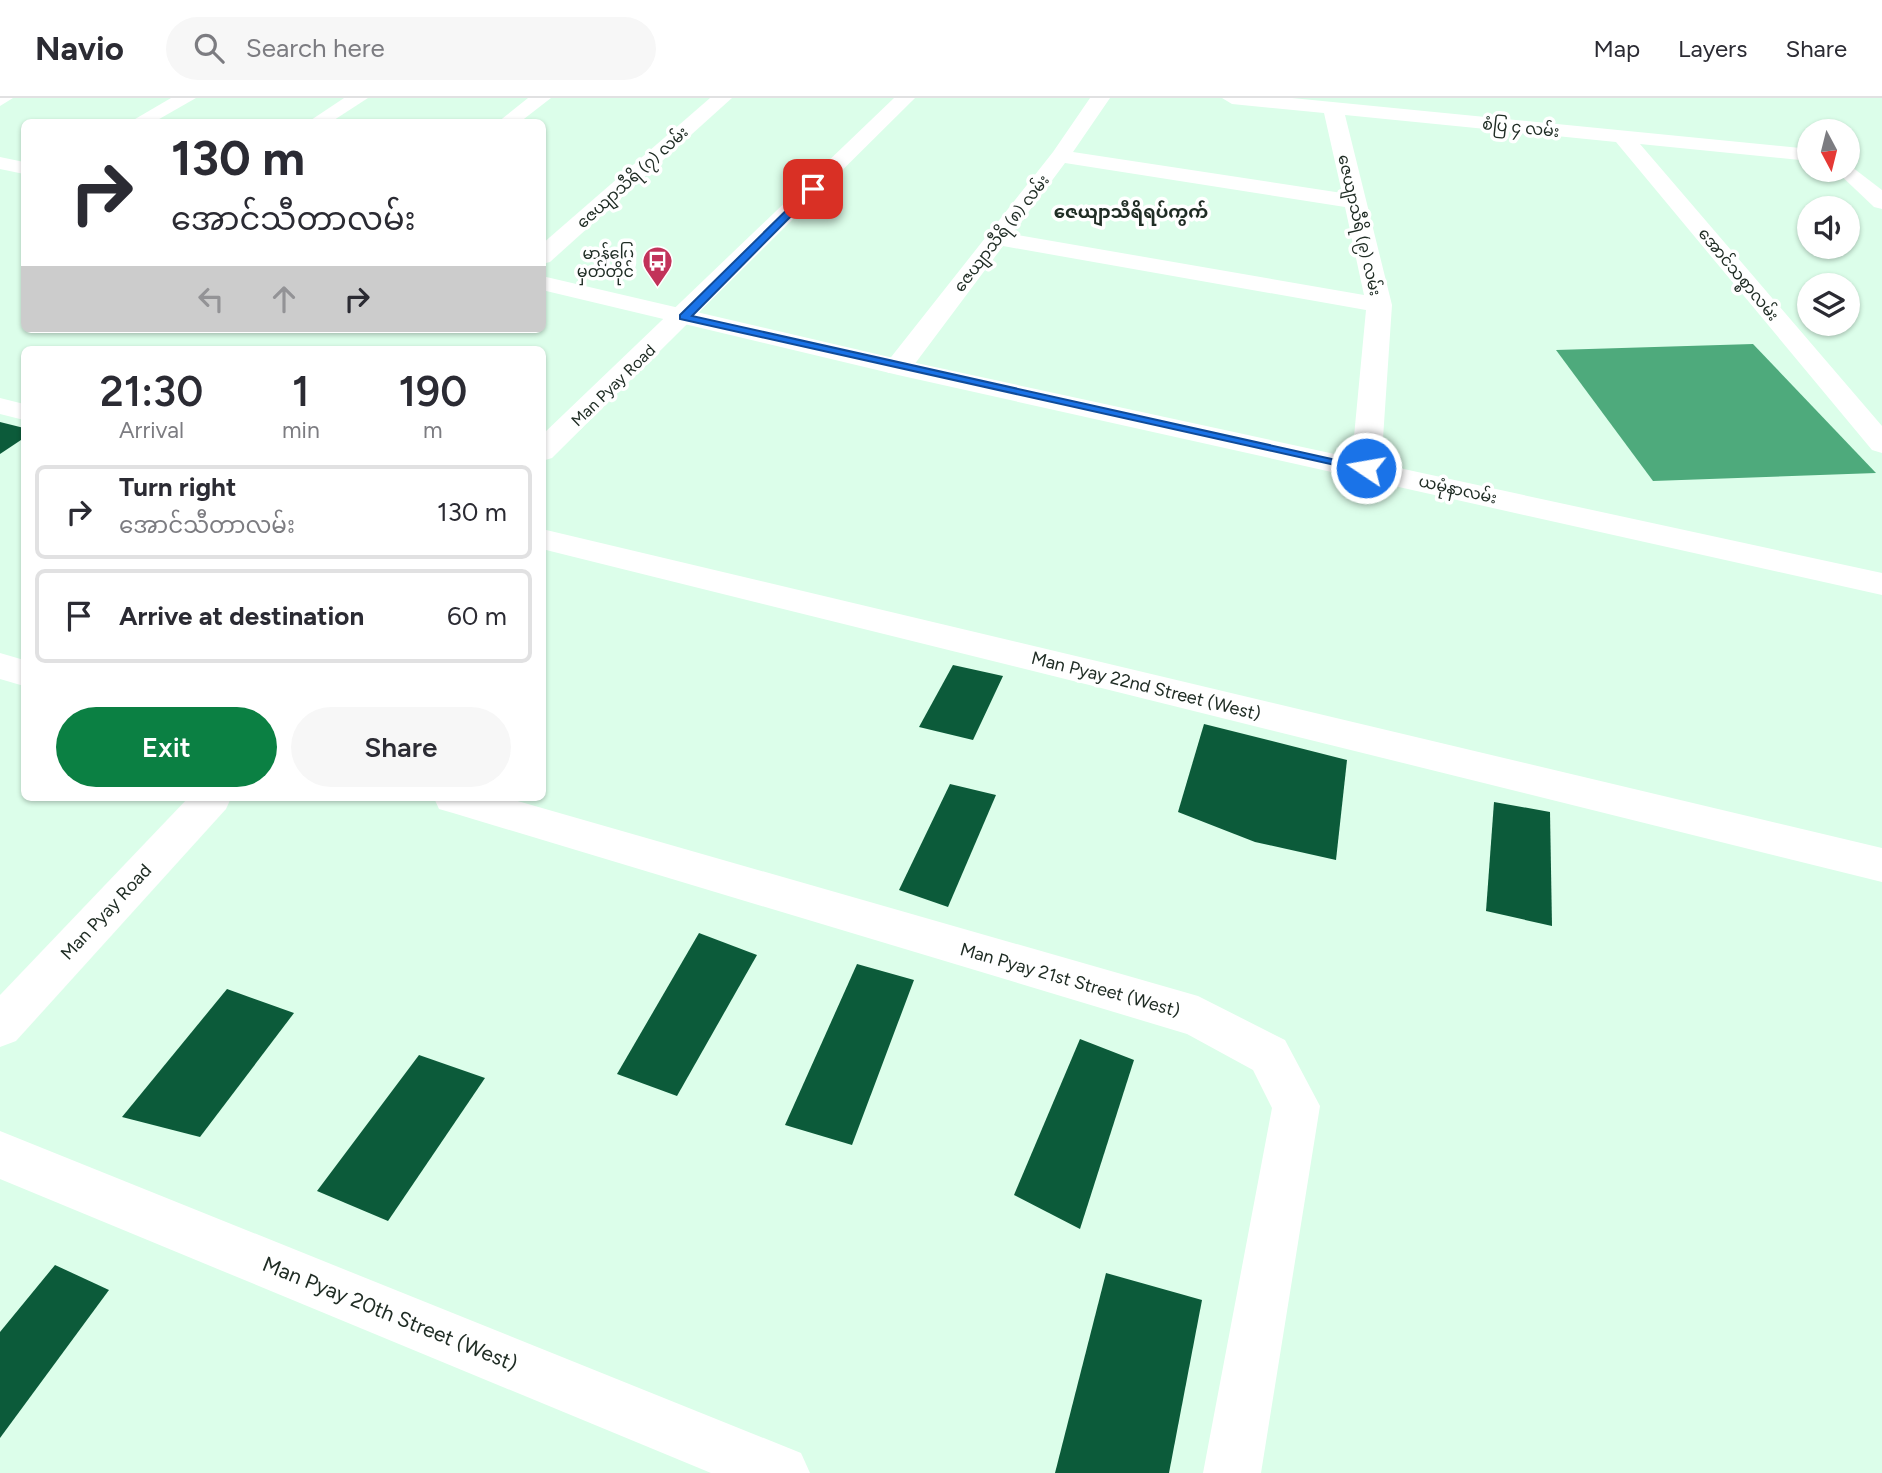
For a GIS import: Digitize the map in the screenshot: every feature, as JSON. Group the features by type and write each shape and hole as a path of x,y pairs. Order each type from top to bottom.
{"street":[{"path":"146,119 186,98"},
{"path":"323,119 358,98"},
{"path":"512,119 541,98"},
{"name":"ဇေယျာသီရိ (၇) လမ်း","path":"546,253 722,98"},
{"name":"Man Pyay Road","path":"546,448 684,317 905,98"},
{"name":"ဇေယျာသီရိ (၈) လမ်း","path":"898,366 1060,156 1100,98"},
{"name":"စံပြ ၄ လမ်း","path":"1232,98 1285,101 1797,154"},
{"path":"1456,120 1457,98"},
{"name":"ဇေယျာသီရိ (၉) လမ်း","path":"1333,108 1379,305 1366,468"},
{"name":"အောင်သစ္စာလမ်း","path":"1623,137 1880,440"},
{"path":"1060,156 1354,202"},
{"path":"1860,160 1871,161"},
{"path":"0,163 21,167"},
{"path":"1860,182 1882,202"},
{"path":"996,238 1379,305"},
{"name":"ယမုံနာလမ်း","path":"546,284 898,366 1882,584"},
{"path":"0,406 21,411"},
{"name":"Man Pyay 22nd Street (West)","path":"546,540 1882,865"},
{"path":"0,666 21,672"},
{"name":"Man Pyay Road","path":"0,1026 209,801"},
{"name":"Man Pyay 21st Street (West)","path":"463,801 1198,1017 1269,1055 1296,1106 1232,1473"},
{"name":"Man Pyay 20th Street (West)","path":"0,1155 781,1473"}],"shaded area":[{"path":"1753,344 1876,473 1653,481 1556,350"}],"building":[{"path":"0,422 21,427 21,440 0,454"},
{"path":"953,665 1003,676 973,740 919,727"},
{"path":"1204,724 1347,760 1336,860 1255,842 1178,812"},
{"path":"950,784 996,795 948,907 899,890"},
{"path":"1494,802 1550,812 1552,926 1486,911"},
{"path":"699,933 757,955 677,1096 617,1074"},
{"path":"857,964 914,980 852,1145 785,1125"},
{"path":"227,989 294,1013 200,1137 122,1117"},
{"path":"1080,1039 1134,1060 1080,1229 1014,1195"},
{"path":"419,1055 485,1078 388,1221 317,1191"},
{"path":"55,1265 109,1290 0,1438 0,1332"},
{"path":"1106,1273 1202,1300 1169,1473 1055,1473"}],"place":[{"name":"မာန်ပြေ မှတ်တိုင်","path":"657,289"}],"district":[{"name":"ဇေယျာသီရိရပ်ကွက်","path":"1131,212"}],"route":[{"path":"813,189 684,317 1366,468"}]}
